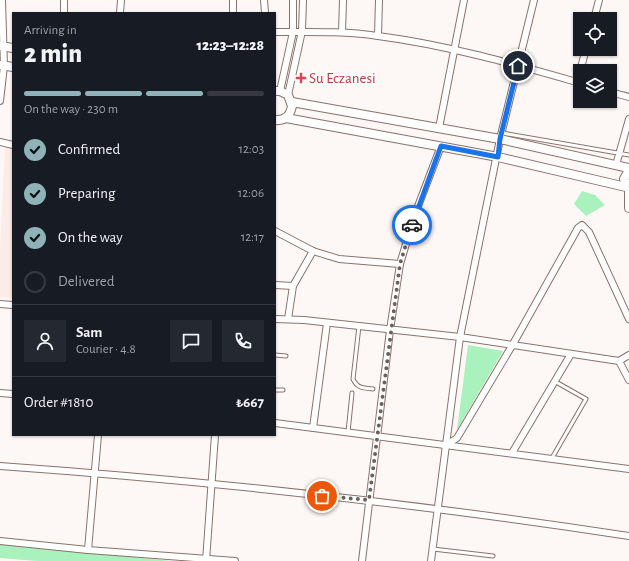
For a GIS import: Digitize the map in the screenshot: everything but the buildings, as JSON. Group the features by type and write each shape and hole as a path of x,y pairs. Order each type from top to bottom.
{"street":[{"path":"0,101 2,65 2,0"},
{"path":"64,0 64,12"},
{"path":"120,12 121,0"},
{"path":"233,0 233,12"},
{"path":"264,0 265,12"},
{"path":"293,0 293,32 277,91 290,98 439,128 501,136 629,169 624,179 628,190 629,208"},
{"path":"286,118 292,111 290,98 302,31 303,0"},
{"path":"342,0 342,32"},
{"path":"378,36 379,0"},
{"path":"439,128 464,0"},
{"path":"431,561 460,337 498,157 501,136 534,0"},
{"path":"596,12 599,0"},
{"path":"276,32 342,32 455,48 573,81"},
{"path":"2,46 12,48"},
{"path":"2,65 12,67"},
{"path":"617,94 629,97"},
{"path":"276,120 286,118 498,157 628,190"},
{"path":"616,165 629,119"},
{"path":"0,142 12,144"},
{"path":"362,561 390,330 400,264 415,214 441,146"},
{"path":"446,446 457,438 513,344 578,228 582,225 589,232 629,319"},
{"path":"276,232 312,251 338,259 400,264"},
{"path":"288,319 293,286 312,251"},
{"path":"276,285 293,286"},
{"path":"0,304 12,305"},
{"path":"276,319 460,337 619,361 629,355"},
{"path":"313,428 327,323"},
{"path":"512,453 556,382 571,354"},
{"path":"619,361 629,380"},
{"path":"0,393 12,394"},
{"path":"276,423 629,469"},
{"path":"88,550 98,436"},
{"path":"206,559 213,485 215,436"},
{"path":"0,466 95,473 369,500 438,508 629,536"},
{"path":"0,541 88,550 235,561"}],"lane":[{"path":"501,136 629,155"},
{"path":"359,326 353,379 356,385 361,388 373,389"},
{"path":"276,355 286,356"},
{"path":"552,458 586,399 556,382"},
{"path":"276,390 283,390"},
{"path":"348,432 352,393"},
{"path":"433,549 492,556"}],"shaded area":[{"path":"5,147 12,148 12,298 0,297 0,248"}],"green space":[{"path":"582,191 595,195 605,205 586,216 574,204"},
{"path":"468,345 503,351 457,430"},
{"path":"0,543 172,561 37,561 0,558"}],"way so far":[{"path":"322,496 369,500 390,330 400,264 412,225"}],"place":[{"name":"Su Eczanesi","path":"301,78"}],"route":[{"path":"412,225 441,146 498,157 500,139 518,66"}]}
